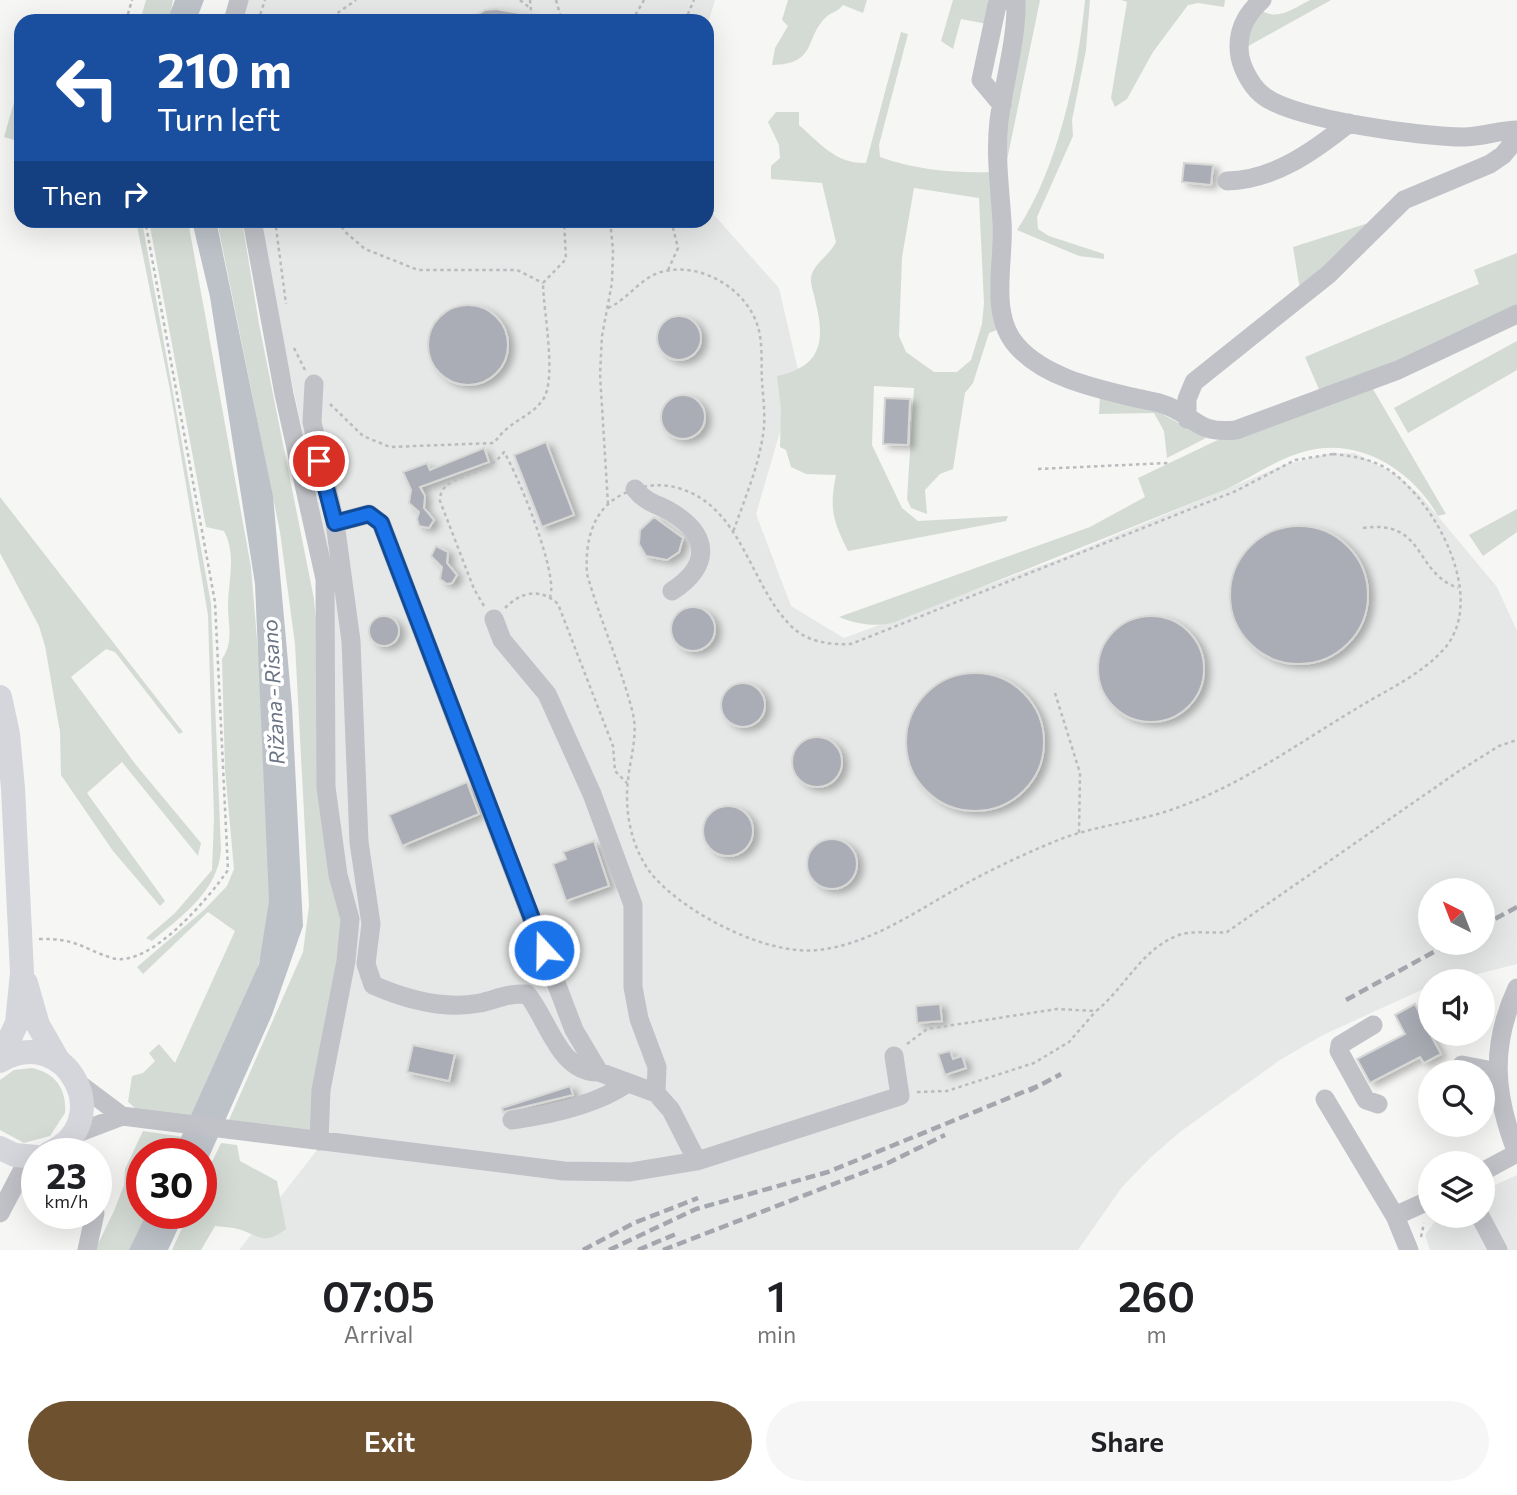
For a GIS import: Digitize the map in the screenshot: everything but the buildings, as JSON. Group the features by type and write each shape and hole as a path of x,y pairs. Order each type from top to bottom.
{"main road":[{"path":"0,697 12,774 22,939 17,1023 0,1060"},
{"path":"22,972 38,1025 58,1060 78,1083 81,1115 68,1138"},
{"path":"0,1060 29,1052 58,1060"},
{"path":"0,1149 15,1156 21,1156"}],"street":[{"path":"1262,0 1248,14 1240,33 1241,64 1265,97 1289,109 1349,123 1439,136 1495,135 1517,130"},
{"path":"1016,1 997,154 1002,224 1001,300 1003,319 1014,344 1040,364 1059,374 1169,406 1198,426 1222,431 1236,430 1398,370 1517,314"},
{"path":"1227,181 1265,176 1315,149 1349,123"},
{"path":"1187,419 1187,399 1194,382 1329,274 1404,201 1490,164 1503,155 1517,138"},
{"path":"253,228 284,394 325,579 326,787 338,875 350,919 346,961 321,1090 319,1141"},
{"path":"314,384 311,405 313,434 335,523 351,641 359,842 370,924 366,964 373,985 418,1000 452,1005 481,1003 511,993 527,994 539,1008 557,1045 568,1059 612,1084 656,1093 671,1110 696,1161"},
{"path":"635,489 642,498 682,519 693,531 701,548 702,562 694,573 672,591"},
{"path":"335,523 369,514 381,523 573,1030 612,1084"},
{"path":"494,618 502,640 547,694 592,794 633,905 633,987 639,1019 657,1067 659,1079 656,1093"},
{"path":"1495,1165 1517,1153 1502,1112 1498,1072 1503,1032 1517,988"},
{"path":"1373,1025 1340,1045 1339,1051 1366,1100 1378,1104"},
{"path":"72,1135 127,1117 564,1171 630,1172 696,1161 900,1096 894,1056"},
{"path":"78,1083 127,1117"},
{"path":"512,1120 612,1084"},
{"path":"1325,1099 1415,1246"},
{"path":"0,1213 21,1173"},
{"path":"1395,1216 1418,1205"},
{"path":"1486,1228 1498,1250"},
{"path":"87,1250 91,1229"}],"path":[{"path":"336,14 356,0"},
{"path":"520,0 530,8"},
{"path":"530,0 531,14"},
{"path":"22,939 79,942 112,958 128,960 147,951 180,925 215,890 228,870 215,602 146,228"},
{"path":"276,228 286,307"},
{"path":"343,228 365,249 418,270 517,270 543,283"},
{"path":"336,411 363,436 390,447 494,443 508,425 532,410 547,396 550,371 543,283 566,259 564,228"},
{"path":"608,308 621,303 656,273 668,270 702,273 724,283 746,304 758,326 764,434 733,532 791,627 820,643 850,644 872,636 1236,491 1296,460 1334,454 1353,456 1387,469 1416,495 1441,531 1451,552 1458,588 1460,610 1454,636 1444,649 1422,668 1253,771 1200,799 1162,813 1079,833 995,869 864,937 817,950 795,950 775,947 737,933 675,896 651,874 634,841 627,814 627,783 634,717 596,605 587,574 586,556 592,528 608,503 600,374 613,250 611,228"},
{"path":"668,270 678,248 673,228"},
{"path":"293,346 314,384"},
{"path":"550,597 553,589 545,556 504,452 493,466 453,480 442,487 439,501 474,589 494,618 524,594 541,593 550,597 564,616 605,724 612,746 615,771 627,783"},
{"path":"1038,469 1168,463"},
{"path":"1363,528 1384,525 1395,528 1405,535 1447,584 1458,588"},
{"path":"1055,693 1080,773 1079,833"},
{"path":"900,1096 920,1091 947,1091 1034,1063 1069,1042 1096,1011 1113,997 1148,952 1181,933 1227,932 1459,771 1499,746 1517,740"},
{"path":"894,1056 927,1029 1024,1017 1057,1009 1096,1011"},
{"path":"1415,1246 1421,1228"}],"shaded area":[{"path":"146,0 173,0 170,14 142,14"},
{"path":"245,0 715,0 711,14 241,14"},
{"path":"788,0 867,0 863,13 843,5 827,16 808,49 796,60 772,65 775,48 788,26 782,20"},
{"path":"953,0 996,0 987,24 961,19 953,49 941,41"},
{"path":"1020,0 1040,0 1006,165 1001,142"},
{"path":"1085,0 1090,0 1086,50 1072,120 1073,136 1037,217 1038,229 1049,236 1104,254 1104,259 1079,256 1017,230 1044,179 1055,150 1071,89"},
{"path":"1121,0 1225,0 1224,7 1198,3 1188,5 1153,52 1127,99 1115,107 1111,98 1127,2"},
{"path":"1310,0 1331,0 1243,49 1260,10 1279,14"},
{"path":"901,32 908,34 879,145 880,157 935,170 992,172 1002,328 989,333 973,383 965,393 953,469 940,474 925,490 927,514 911,508 907,499 914,388 874,386 872,445 902,508 918,521 1008,516 1006,521 848,551 834,514 836,475 806,474 791,467 786,450 780,447 781,409 777,376 802,367 816,352 820,331 811,277 815,267 836,242 822,183 771,179 771,166 780,158 779,145 768,122 776,112 799,112 799,125 829,152 846,160 866,163","holes":["914,188 979,198 984,303 982,324 971,360 957,372 934,372 906,352 899,336 902,257"]},
{"path":"14,102 14,140 4,137"},
{"path":"714,215 779,288 798,370 756,514 791,606 844,638 1064,557 1284,465 1327,454 1355,453 1398,476 1421,496 1497,587 1517,631 1517,964 1495,970 1418,969 1418,991 1323,1035 1280,1060 1180,1132 1122,1187 1078,1250 239,1250 321,1145 334,577 259,228 714,228"},
{"path":"1378,220 1300,290 1293,247"},
{"path":"137,228 143,228 211,604 221,850 213,878 197,902 152,941 146,938 175,913 212,870 214,818 208,615 170,390"},
{"path":"150,228 189,228 251,567 272,821 269,924 249,1000 194,1116 136,1109 128,1102 132,1076 143,1073 155,1061 149,1053 159,1044 175,1063 235,931 208,912 143,974 137,967 205,909 227,886 234,869 225,770 222,659 230,633 230,550 224,531 206,527"},
{"path":"218,228 243,228 259,324 314,599 345,919 314,1132 229,1120 303,952 309,906 295,644 280,532"},
{"path":"1517,253 1517,307 1321,394 1305,357 1479,284 1474,270"},
{"path":"1517,341 1517,370 1408,433 1394,408"},
{"path":"1370,384 1446,514 1438,516 1415,486 1385,462 1349,449 1311,450 1278,462 1227,489 892,623 865,624 839,617 1090,527 1145,497 1138,478 1224,437"},
{"path":"1100,395 1142,403 1206,438 1167,458 1164,431 1154,413 1099,414"},
{"path":"0,497 183,732 179,734 115,652 106,649 71,677 136,765 201,843 198,856 122,762 87,793 165,901 160,906 113,851 61,775 60,732 45,646 39,626 0,553"},
{"path":"1517,509 1517,532 1483,556 1469,535"},
{"path":"14,1070 40,1070 54,1078 62,1090 65,1113 50,1136 21,1138 21,1141 0,1130 0,1080"},
{"path":"143,1131 184,1137 184,1138 140,1138"},
{"path":"221,1143 237,1145 240,1161 277,1181 286,1229 272,1237 262,1238 235,1228 217,1226 217,1151"},
{"path":"126,1167 126,1229 140,1229 130,1250 95,1250 105,1229 112,1229 112,1215 124,1185"},
{"path":"1517,1175 1517,1250 1430,1250 1425,1235 1430,1228 1495,1228 1495,1185"},
{"path":"182,1229 213,1229 201,1250 172,1250"}],"water":[{"path":"175,0 204,0 199,14 170,14"},
{"name":"Rižana - Risano","path":"194,228 218,228 273,496 292,706 303,926 272,1015 217,1139 181,1138 259,964 269,901 255,584 210,297"},
{"path":"139,1229 178,1229 168,1250 129,1250"}],"railway":[{"path":"1495,919 1517,907"},
{"path":"1346,1000 1426,956"},
{"path":"1029,1091 1061,1074"},
{"path":"609,1250 696,1209 828,1172 1038,1086"},
{"path":"663,1250 888,1163 945,1135"},
{"path":"583,1250 634,1223 698,1198"},
{"path":"638,1250 676,1234"}],"route":[{"path":"319,461 335,523 369,514 381,523 544,950"}]}
